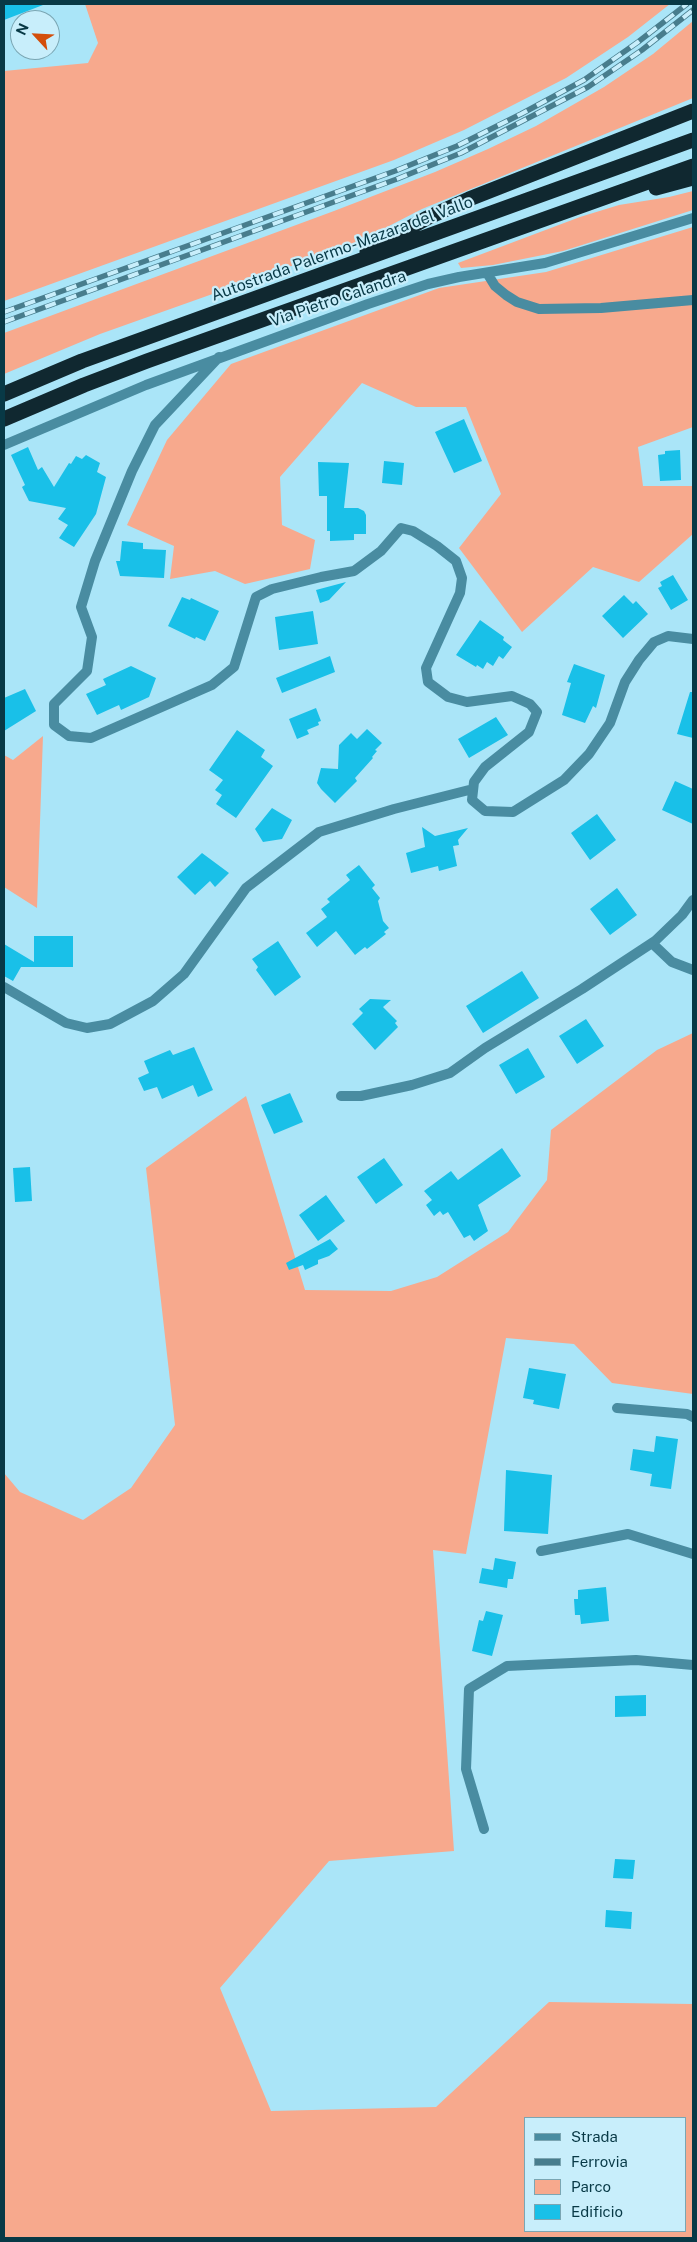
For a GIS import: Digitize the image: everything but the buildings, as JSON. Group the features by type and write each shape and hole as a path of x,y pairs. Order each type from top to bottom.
{"highway":[{"path":"336,270 395,235 436,214 693,111"},
{"name":"Autostrada Palermo-Mazara del Vallo","path":"4,394 82,361 693,140"},
{"path":"4,419 147,361 693,166"},
{"path":"591,204 693,178"}],"street":[{"name":"Via Pietro Calandra","path":"4,446 113,398 219,357 428,284 553,261 693,218"},
{"path":"487,273 495,286 506,295 522,304 539,309 601,308 693,300"},
{"path":"219,357 155,425 132,471 95,561 81,607 92,637 87,671 54,704 54,725 69,736 91,738 212,685 234,667 256,597 272,589 354,571 381,551 401,528 413,531 456,561 462,578 460,593 426,668 428,682 448,697 467,702 491,697 512,696 530,704 538,712 530,732 485,767 474,782 472,800 485,811 513,812 564,780 589,754 610,723 625,682 639,660 654,642 668,636 693,639"},
{"path":"4,987 66,1023 87,1028 110,1024 153,1001 184,974 246,888 319,832 394,809 473,789"},
{"path":"341,1096 361,1096 450,1073 485,1048 582,989 652,943 682,915 693,900"},
{"path":"652,943 672,962 693,970"},
{"path":"617,1408 687,1414 693,1417"},
{"path":"541,1551 628,1534 693,1554"},
{"path":"484,1829 466,1769 470,1689 507,1666 636,1660 693,1665"}],"green space":[{"path":"85,4 670,4 628,37 566,78 464,130 394,160 4,301 4,71 88,63 98,43"},
{"path":"693,21 693,98 422,209 356,243 100,334 4,374 4,333 334,211 435,172 488,149 536,126 604,87 653,54"},
{"path":"693,191 693,210 563,251 493,265 461,268 458,263 580,217 619,205"},
{"path":"693,227 693,427 638,447 643,486 693,486 693,534 639,582 593,567 522,632 459,548 501,494 466,407 416,407 362,383 280,477 282,525 315,540 310,569 245,584 215,571 170,579 174,546 127,525 167,440 231,364 439,288 546,272"},
{"path":"43,736 37,908 4,887 4,755 13,760"},
{"path":"693,1033 693,1394 612,1383 574,1344 506,1338 466,1554 433,1550 454,1851 329,1861 220,1988 271,2111 436,2107 549,2002 693,2004 693,2238 4,2238 4,1473 20,1492 83,1520 131,1488 175,1425 146,1168 246,1096 305,1290 391,1291 437,1277 508,1232 547,1180 551,1130 657,1050"}],"railway":[{"path":"4,312 395,171 457,146 584,80 687,4"},
{"path":"4,322 397,179 461,153 588,87 642,50 693,10"}]}
